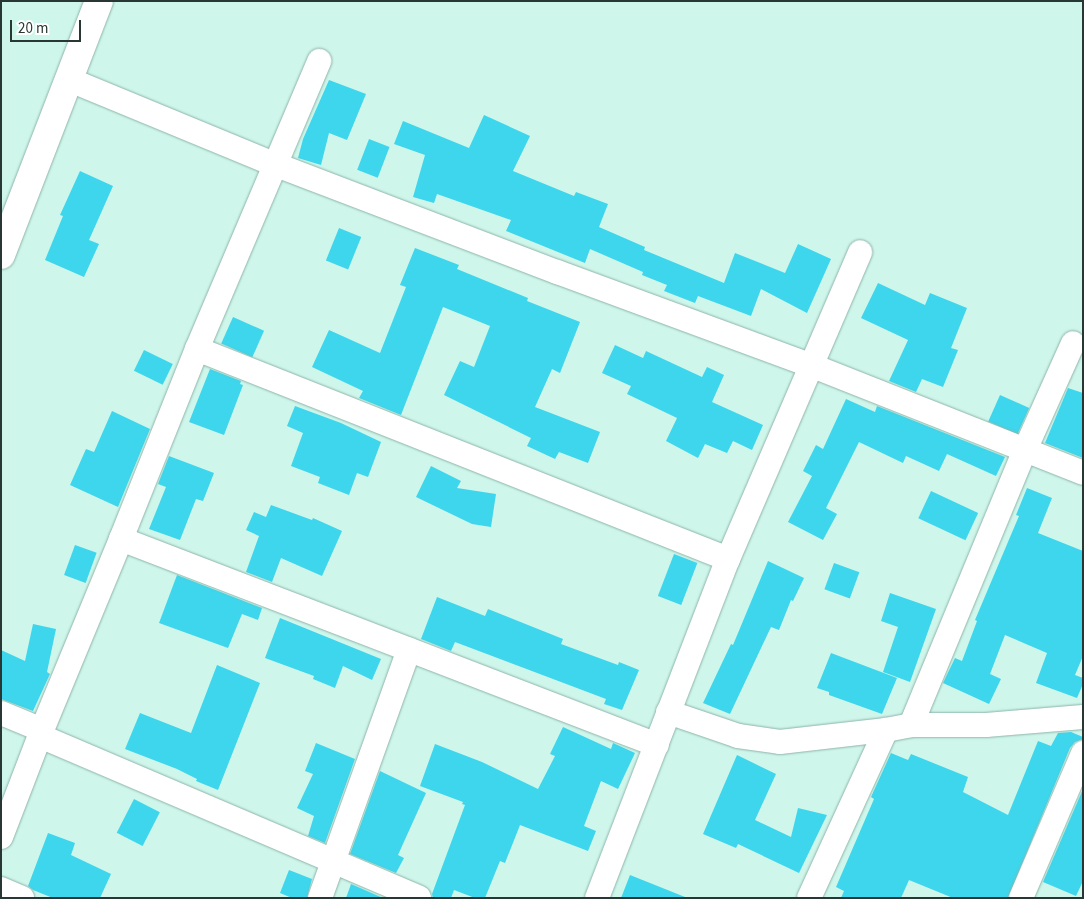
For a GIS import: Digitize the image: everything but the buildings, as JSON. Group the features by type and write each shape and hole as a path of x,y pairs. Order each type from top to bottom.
{"street":[{"path":"1,254 99,1"},
{"path":"1,837 196,349 319,61"},
{"path":"70,80 274,164 557,272 812,366 1083,472"},
{"path":"597,898 728,559 860,252"},
{"path":"911,725 1025,450 1073,343"},
{"path":"196,349 728,559"},
{"path":"121,540 409,649 657,746"},
{"path":"320,898 409,649"},
{"path":"668,712 738,736 780,742 886,730 911,725 986,724 1083,717"},
{"path":"1,713 41,733 419,898"},
{"path":"809,898 886,730"},
{"path":"1020,898 1083,753"},
{"path":"1,889 22,898"}]}
